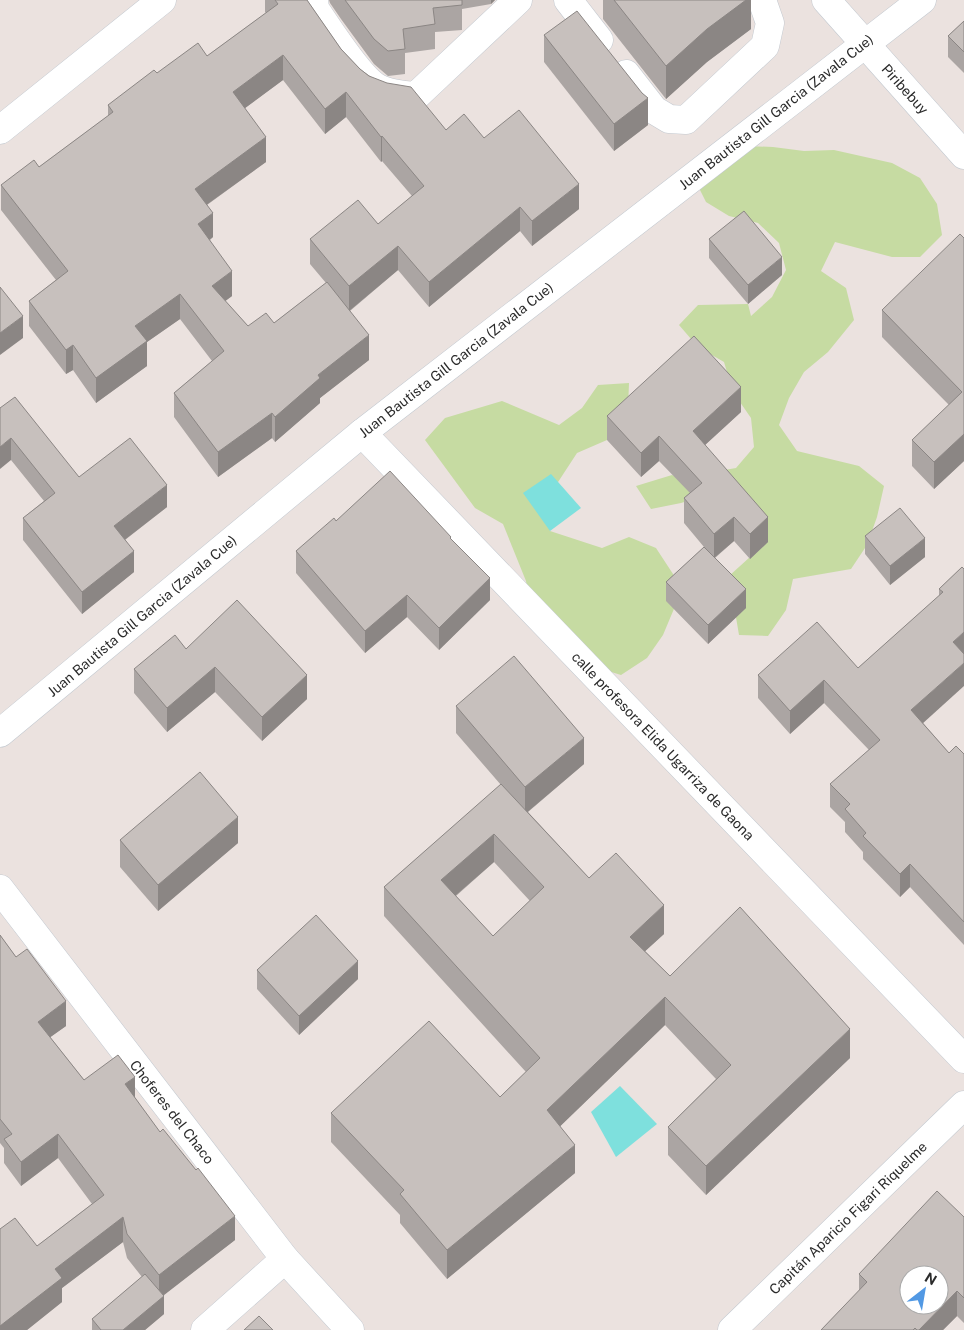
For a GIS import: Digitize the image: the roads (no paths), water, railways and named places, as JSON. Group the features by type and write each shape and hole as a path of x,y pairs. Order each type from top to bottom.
{"street":[{"path":"0,130 162,0"},
{"path":"314,0 315,9 361,74 377,88 396,94 416,96 518,0"},
{"path":"568,0 654,110 670,119 686,120 765,46 770,23 762,0"},
{"name":"Piribebuy","path":"826,0 964,155"},
{"name":"Juan Bautista Gill Garcia (Zavala Cue)","path":"0,733 362,433 922,0"},
{"name":"calle profesora Elida Ugarriza de Gaona","path":"362,433 964,1059"},
{"name":"Choferes del Chaco","path":"0,889 285,1259 350,1330"},
{"name":"Capitán Aparicio Figari Riquelme","path":"732,1330 964,1105"},
{"path":"205,1330 285,1259"}],"water":[{"path":"551,474 581,508 550,531 523,493"},
{"path":"620,1086 657,1124 616,1157 591,1112"}]}
